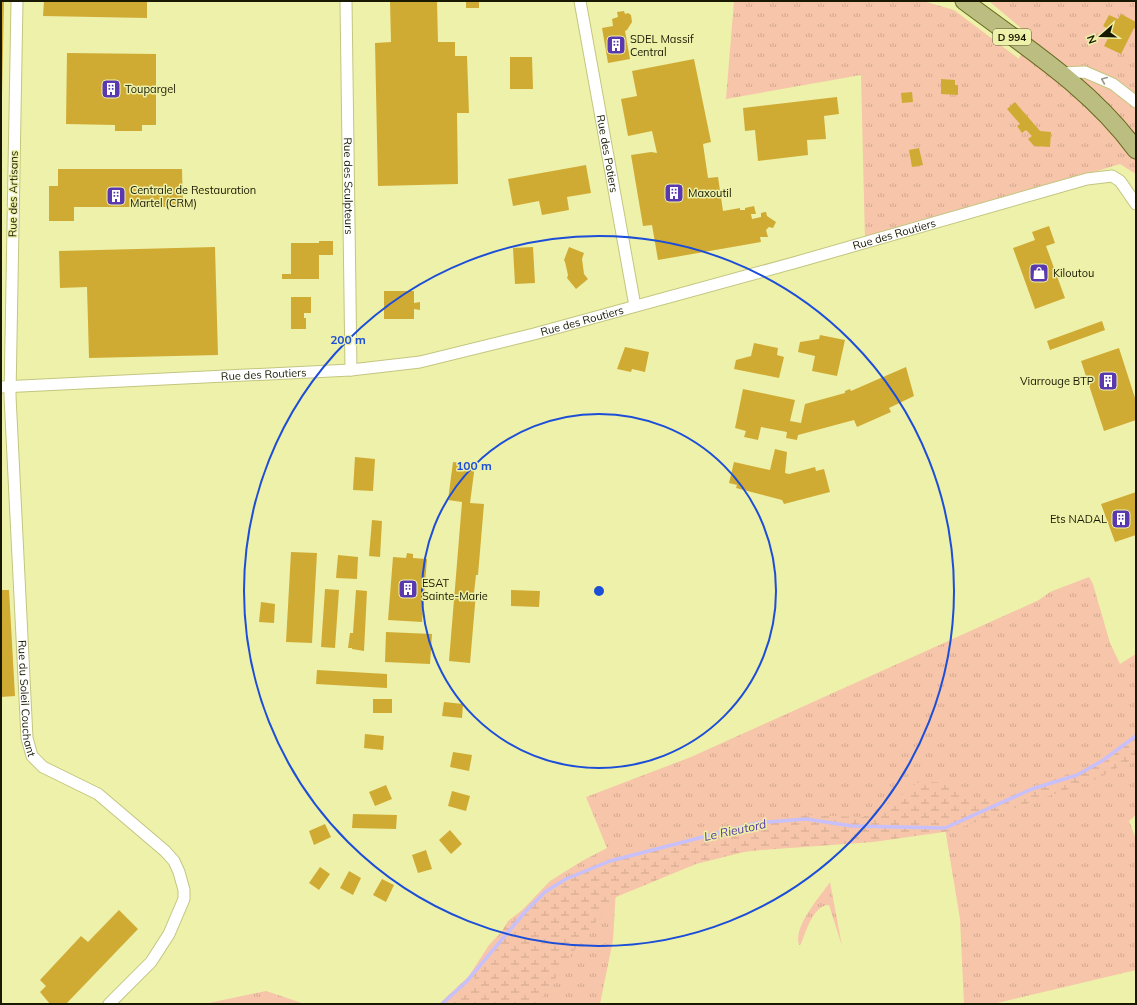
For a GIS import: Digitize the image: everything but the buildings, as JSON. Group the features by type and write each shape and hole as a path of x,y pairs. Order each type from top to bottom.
{"main road":[{"name":"D 994","path":"964,1 1060,73 1098,105 1126,136 1136,150"}],"street":[{"name":"Rue des Artisans","path":"5,387 17,1"},
{"name":"Rue des Sculpteurs","path":"346,1 351,370"},
{"name":"Rue des Potiers","path":"580,1 635,306"},
{"path":"1060,73 1085,72 1113,84 1136,102"},
{"name":"Rue des Routiers","path":"5,387 351,370 420,362 534,334 859,245 1087,179 1112,176 1120,181 1136,204"},
{"name":"Rue du Soleil Couchant","path":"5,387 27,738 32,756 43,767 98,794 165,851 174,861 184,890 184,899 169,934 152,962 109,1004"}],"green space":[{"path":"734,1 923,1 954,10 1019,59 1028,34 989,1 1136,1 1136,174 1120,164 865,241 861,75 726,99"},
{"path":"1089,577 1093,584 1110,643 1120,664 1136,654 1136,815 1129,821 1136,839 1136,970 993,1004 964,1004 960,919 945,828 719,855 616,888 613,940 600,1004 439,1004 469,976 489,945 550,881 582,861 607,848 586,797 691,757 1039,600 1050,592"},
{"path":"1136,736 1136,757 1099,778 951,831 873,842 748,851 696,864 616,897 584,936 541,999 535,1004 452,1004 470,986 508,921 561,880 605,860 649,851 719,832 801,815 863,817 901,796 919,781 947,783 976,800 1009,796 1092,765"},
{"path":"830,882 842,946 829,905 823,906 814,914 801,944 799,945 798,937 800,929 808,912"},
{"path":"266,991 305,1004 204,1004"}],"waterway":[{"name":"Le Rieutord","path":"442,1004 467,981 525,912 545,892 566,879 610,861 757,823 806,819 852,826 945,828 1032,789 1077,775 1102,761 1136,736"}],"place":[{"name":"SDEL Massif Central","path":"616,45"},
{"name":"Toupargel","path":"111,89"},
{"name":"Maxoutil","path":"674,193"},
{"name":"Centrale de Restauration Martel (CRM)","path":"116,196"},
{"name":"Kiloutou","path":"1039,273"},
{"name":"Viarrouge BTP","path":"1108,381"},
{"name":"Ets NADAL","path":"1121,519"},
{"name":"ESAT Sainte-Marie","path":"408,589"}]}
